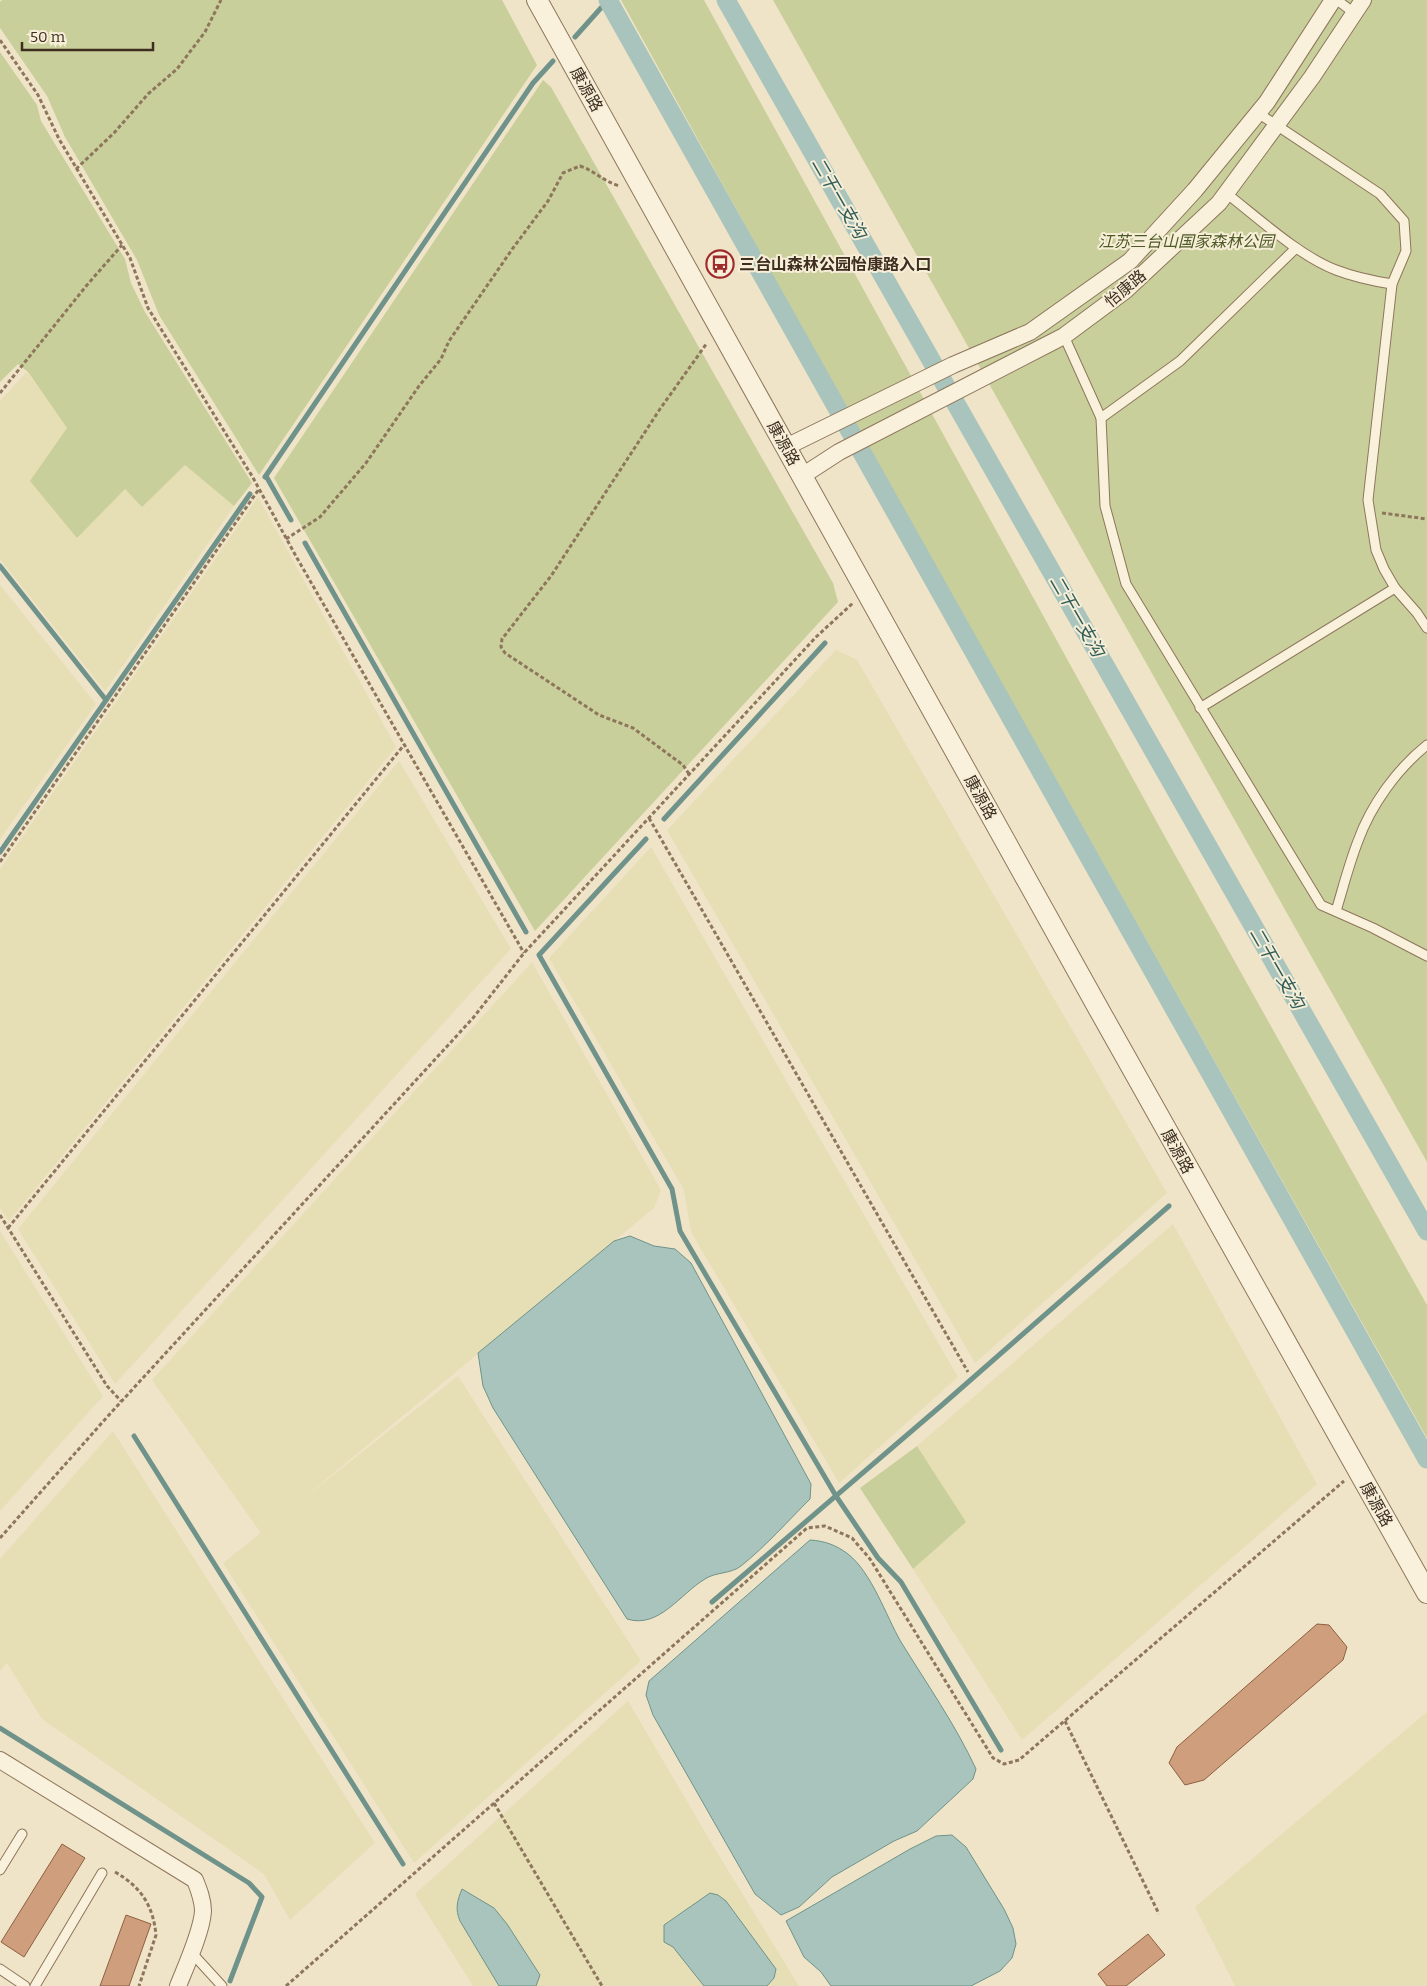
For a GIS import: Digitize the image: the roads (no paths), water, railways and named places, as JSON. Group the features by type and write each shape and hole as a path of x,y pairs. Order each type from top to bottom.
{"street":[{"name":"康源路","path":"537,0 1427,1593"},
{"name":"怡康路","path":"786,447 953,365 1030,332 1130,261 1195,190 1267,102 1335,0"},
{"name":"怡康路","path":"802,476 839,452 1064,336 1126,290 1226,193 1312,77 1359,6"},
{"path":"0,1760 195,1880 200,1892 203,1911 191,1952 178,1986"}],"lane":[{"path":"1335,0 1359,6"},
{"path":"1258,113 1380,194 1404,221 1406,251 1392,284 1368,500 1376,550 1395,588 1417,613 1427,628"},
{"path":"1226,193 1296,248 1334,270 1364,279 1392,284"},
{"path":"1145,245 1158,260"},
{"path":"1101,418 1180,361 1296,248"},
{"path":"1064,336 1101,418 1105,506 1126,584 1321,904 1382,932 1427,956"},
{"path":"1200,708 1395,588"},
{"path":"1336,911 1358,840 1380,797 1417,753 1427,745"},
{"path":"0,1870 22,1834"},
{"path":"35,1986 102,1873"},
{"path":"191,1952 222,1986"},
{"path":"0,1969 26,1986"}],"water":[{"path":"630,1236 654,1246 675,1249 691,1263 811,1484 810,1499 768,1542 741,1566 737,1569 709,1577 659,1615 639,1621 627,1619 493,1408 483,1386 478,1353 614,1241"},
{"path":"810,1540 825,1542 839,1548 857,1562 878,1595 901,1642 950,1720 976,1769 973,1779 917,1831 894,1841 832,1877 799,1907 781,1915 755,1894 653,1715 646,1695 649,1681"},
{"path":"952,1835 966,1847 1004,1909 1013,1928 1016,1944 1012,1958 1000,1971 971,1986 831,1986 821,1972 804,1957 786,1921 910,1849 936,1836"},
{"path":"462,1889 494,1908 507,1924 540,1975 536,1986 499,1986 460,1921 457,1905"},
{"path":"710,1893 718,1895 726,1901 776,1969 774,1978 767,1986 704,1986 673,1947 664,1942 664,1925"}],"waterway":[{"path":"575,37 608,0"},
{"path":"608,0 1427,1459"},
{"name":"二干一支沟","path":"726,0 1427,1231"},
{"path":"265,477 533,83 553,61"},
{"path":"266,476 291,520"},
{"path":"0,852 250,494"},
{"path":"305,543 526,932"},
{"path":"0,566 106,700"},
{"path":"664,819 825,643"},
{"path":"646,839 539,955 672,1189 680,1231 836,1496 878,1558 901,1582 1001,1750"},
{"path":"712,1602 942,1405 1169,1206"},
{"path":"134,1436 403,1864"},
{"path":"0,1728 249,1883 262,1897 230,1981"}],"place":[{"name":"三台山森林公园怡康路入口","path":"720,264"}],"park label":[{"name":"江苏三台山国家森林公园","path":"1186,241"}]}
